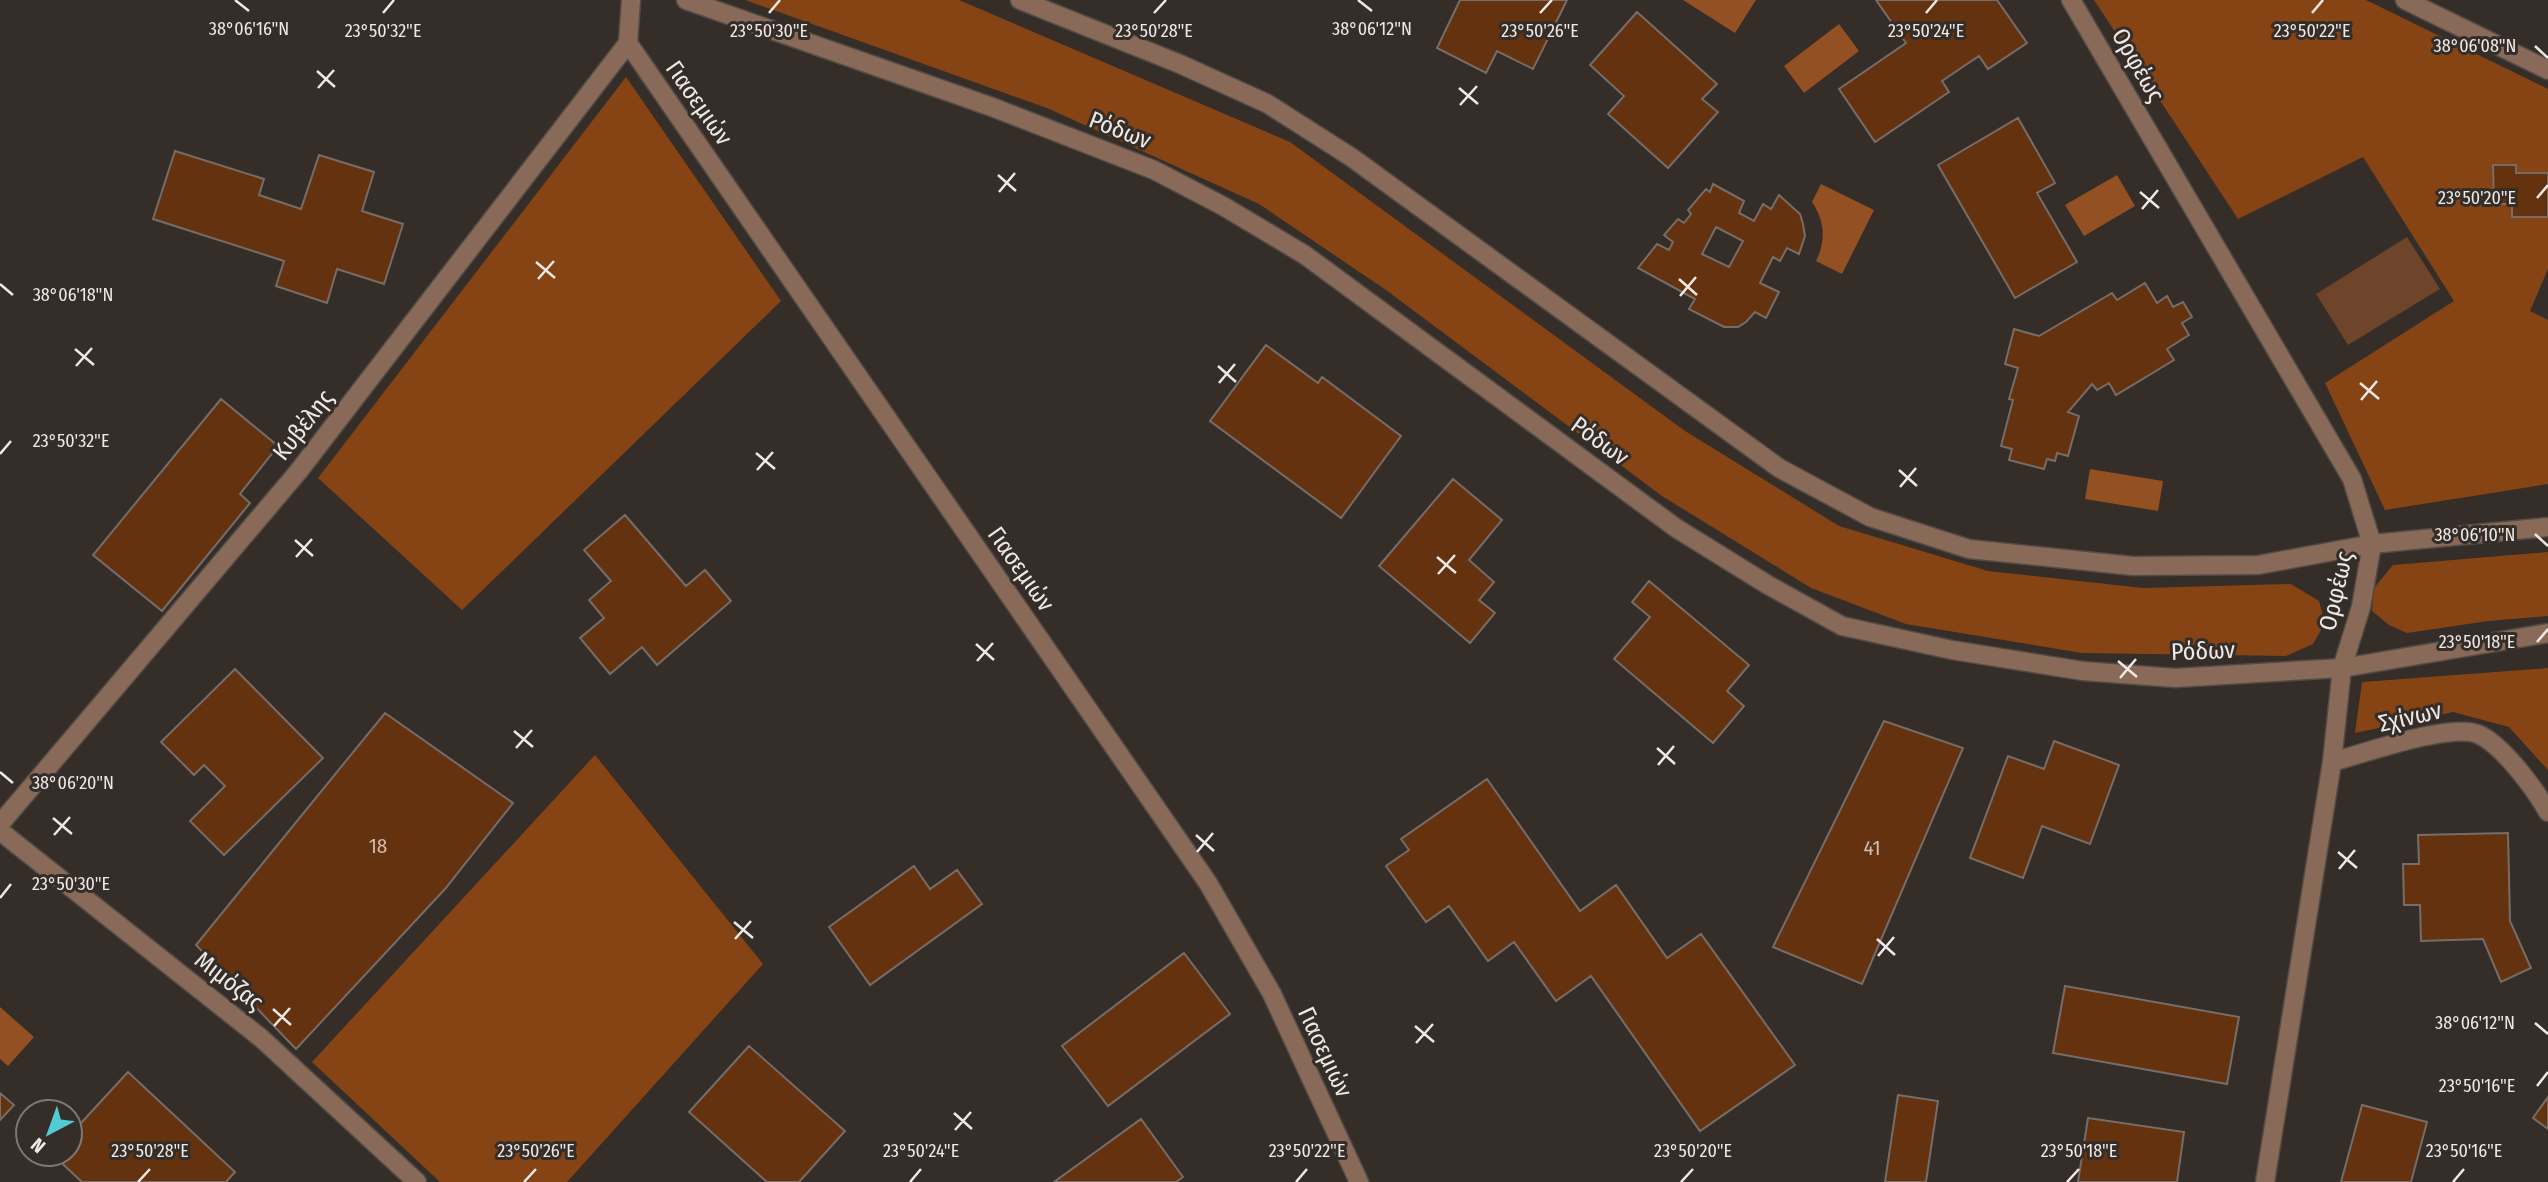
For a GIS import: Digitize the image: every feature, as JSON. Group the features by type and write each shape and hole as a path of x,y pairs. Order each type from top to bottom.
{"street":[{"path":"628,43 631,0"},
{"name":"Ρόδων","path":"686,0 992,107 1154,170 1223,206 1305,255 1676,528 1768,585 1842,626 1952,650 2083,671 2175,678 2342,668 2548,633"},
{"path":"1020,0 1180,64 1268,104 1351,157 1779,468 1870,517 1969,549 2133,566 2258,565 2372,544 2548,527"},
{"name":"Ορφέως","path":"2071,0 2352,479 2372,544 2361,607 2342,668 2332,762 2265,1182"},
{"path":"2405,0 2548,70"},
{"name":"Κυβέλης","path":"0,824 298,472 628,43"},
{"name":"Γιασεμιών","path":"628,43 1208,883 1272,994 1359,1182"},
{"name":"Σχίνων","path":"2332,762 2447,731 2479,734 2502,752 2548,812"},
{"name":"Μιμόζας","path":"0,831 261,1038 417,1182"}],"shaded area":[{"path":"745,0 959,0 1290,142 1685,431 1839,526 1988,571 2143,588 2291,584 2319,601 2325,623 2313,644 2286,656 2082,653 1906,624 1811,588 1662,496 1386,290 1259,204 1047,108"},
{"path":"1683,0 1756,0 1735,33"},
{"path":"2094,0 2366,0 2548,89 2548,269 2530,311 2548,320 2548,484 2385,510 2325,383 2454,301 2363,157 2238,219"},
{"path":"1839,24 1859,51 1804,93 1784,66"},
{"path":"626,77 781,301 462,610 318,478"},
{"path":"2117,175 2135,206 2084,236 2065,205"},
{"path":"1821,184 1874,210 1842,274 1816,261 1823,231 1820,216 1812,202"},
{"path":"2407,237 2440,289 2348,345 2316,294"},
{"path":"2090,469 2163,481 2158,511 2085,499"},
{"path":"2548,552 2548,616 2488,621 2407,633 2389,625 2372,611 2374,588 2393,565"},
{"path":"2548,668 2548,770 2509,727 2453,712 2355,733 2362,682"},
{"path":"595,755 763,964 567,1182 440,1182 312,1062"},
{"path":"0,1007 34,1037 8,1066 0,1059"}],"building":[{"path":"1460,0 1567,0 1533,69 1497,51 1486,73 1437,48"},
{"path":"1876,0 1997,0 2027,43 1988,69 1979,56 1942,81 1949,92 1875,142 1839,89 1906,43"},
{"path":"1637,12 1717,84 1702,99 1718,112 1668,168 1608,114 1624,96 1590,65"},
{"path":"2018,118 2055,183 2037,193 2077,262 2015,298 1938,165"},
{"path":"175,151 264,179 259,195 301,209 319,155 374,172 362,211 403,224 384,284 337,269 327,303 276,286 284,261 153,219"},
{"path":"2493,165 2516,165 2516,173 2548,173 2548,217 2512,217 2512,204 2494,204"},
{"path":"1713,184 1744,201 1739,213 1754,221 1763,204 1771,209 1779,195 1800,214 1805,236 1799,254 1787,248 1780,261 1773,257 1760,283 1779,292 1766,318 1755,312 1738,327 1724,327 1689,309 1695,299 1638,268 1657,244 1669,250 1673,242 1664,235 1678,219 1684,223 1691,214 1688,210 1706,189 1710,192","holes":["1716,227 1743,241 1729,267 1702,254"]},
{"path":"2145,283 2157,303 2167,296 2173,307 2183,302 2192,317 2182,323 2189,335 2167,349 2174,360 2116,395 2109,383 2097,390 2092,384 2068,412 2079,416 2068,456 2057,453 2055,461 2047,459 2044,469 2009,460 2012,449 2001,446 2013,400 2009,399 2018,368 2005,364 2014,329 2039,336 2112,293 2117,300"},
{"path":"1266,345 1318,383 1322,377 1401,436 1341,518 1210,421"},
{"path":"221,399 278,446 240,494 250,503 162,611 93,555"},
{"path":"1453,479 1502,520 1469,560 1494,582 1479,600 1495,613 1470,643 1379,566"},
{"path":"625,515 686,586 705,570 731,601 657,665 642,647 610,674 580,638 604,618 589,600 611,581 584,550"},
{"path":"1649,581 1749,665 1727,691 1744,706 1713,743 1614,659 1650,617 1632,602"},
{"path":"235,669 323,758 224,855 190,821 225,786 204,765 194,775 161,742"},
{"path":"385,713 513,803 445,889 296,1049 196,945"},
{"path":"1884,721 1963,748 1862,984 1773,947"},
{"path":"2054,741 2119,765 2090,844 2042,826 2023,878 1970,858 2008,756 2044,769"},
{"path":"1487,779 1580,911 1616,885 1667,958 1701,934 1795,1065 1700,1131 1591,976 1556,1001 1514,942 1488,961 1449,906 1426,922 1386,866 1409,850 1401,839"},
{"path":"2508,833 2510,921 2531,968 2501,982 2483,939 2421,941 2420,905 2404,905 2403,864 2419,864 2418,835"},
{"path":"914,866 930,889 957,870 982,904 870,985 829,927"},
{"path":"1184,953 1230,1014 1108,1106 1062,1046"},
{"path":"2065,986 2239,1017 2227,1084 2053,1053"},
{"path":"749,1046 845,1131 799,1182 767,1182 689,1112"},
{"path":"128,1072 235,1172 226,1182 82,1182 67,1168 84,1168 84,1120"},
{"path":"0,1093 14,1105 0,1120"},
{"path":"1898,1095 1938,1101 1926,1182 1885,1182"},
{"path":"2548,1097 2548,1129 2533,1118"},
{"path":"2362,1105 2427,1122 2411,1182 2341,1182"},
{"path":"2088,1118 2184,1132 2177,1182 2078,1182"},
{"path":"1141,1119 1183,1177 1176,1182 1054,1182"}]}
